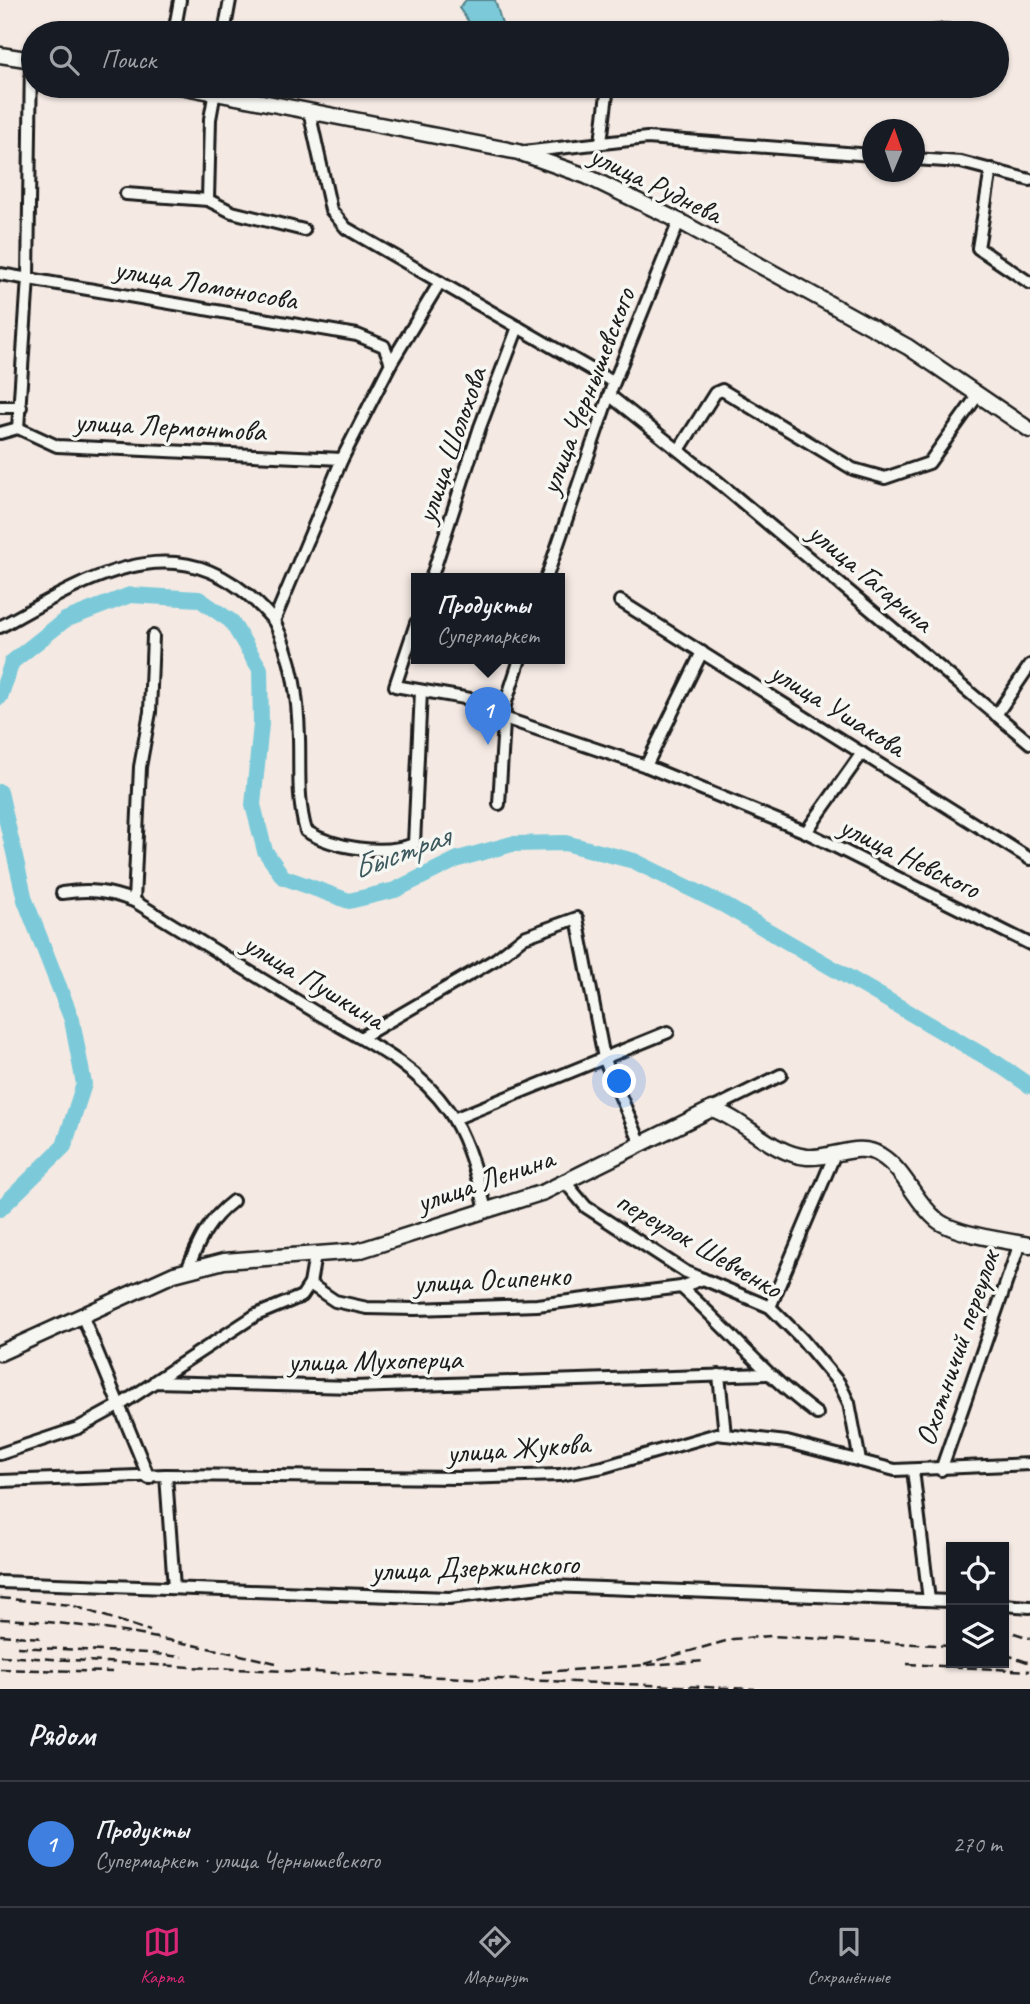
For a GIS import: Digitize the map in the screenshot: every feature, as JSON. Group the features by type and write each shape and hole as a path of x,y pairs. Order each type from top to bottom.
{"street":[{"path":"176,21 180,0"},
{"path":"226,21 229,0"},
{"path":"0,55 21,58"},
{"path":"0,433 18,428 21,407 28,278 31,98"},
{"path":"208,200 209,119 214,98"},
{"name":"улица Руднева","path":"251,98 518,152 586,176 679,221 908,347 1030,430"},
{"path":"601,142 606,98"},
{"path":"309,111 323,181 331,210 338,220 613,382"},
{"path":"518,152 558,150 601,142 647,138 862,155"},
{"path":"925,160 961,162 1030,180"},
{"path":"991,169 978,248 1030,283"},
{"path":"126,194 208,200 232,212 304,230"},
{"name":"улица Чернышевского","path":"548,573 608,395 679,221"},
{"name":"улица Ломоносова","path":"0,274 357,335 384,346 391,363"},
{"path":"274,621 342,459 391,363 440,282"},
{"name":"улица Шолохова","path":"433,573 480,427 518,327"},
{"path":"679,450 715,393 722,390 853,469 885,478 929,463 978,395"},
{"name":"улица Гагарина","path":"608,395 679,450 1030,743"},
{"path":"0,407 21,407"},
{"name":"улица Лермонтова","path":"18,428 57,446 342,459"},
{"path":"0,626 69,588 113,569 166,562 194,565 253,596 274,621 294,673 299,739 298,780 306,831 335,844 384,849 402,849 414,844 421,691"},
{"name":"улица Ушакова","path":"620,601 1030,859"},
{"path":"135,901 140,767 150,712 153,636"},
{"path":"411,638 395,686 505,705"},
{"path":"646,766 702,652"},
{"path":"499,804 505,705 518,664"},
{"path":"996,715 1030,665"},
{"name":"улица Невского","path":"504,718 646,766 806,832 1027,942"},
{"name":"улица Невского","path":"806,832 862,753"},
{"name":"улица Пушкина","path":"62,893 92,889 135,901 362,1037 421,1079 462,1132 486,1209"},
{"path":"362,1037 496,959 524,937 577,918 604,1058 641,1144"},
{"path":"1027,942 1030,928"},
{"path":"454,1119 668,1032"},
{"name":"улица Ленина","path":"0,1353 187,1270 224,1261 358,1251 544,1192 781,1075"},
{"path":"712,1109 734,1118 769,1143 805,1157 834,1156 856,1149 878,1153 902,1173 938,1221 979,1235 1025,1244"},
{"path":"769,1307 834,1156"},
{"name":"переулок Шевченко","path":"565,1182 586,1207 686,1272 769,1307 802,1339 839,1383 849,1403 860,1461"},
{"path":"187,1270 203,1233 215,1215 233,1201"},
{"name":"Охотничий переулок","path":"941,1470 1025,1244"},
{"path":"0,1454 78,1428 120,1405 256,1315 302,1296 310,1284 315,1255"},
{"name":"улица Осипенко","path":"310,1284 335,1301 367,1308 415,1309 537,1306 681,1287 703,1279"},
{"path":"681,1287 709,1311 767,1374 817,1414"},
{"path":"82,1315 149,1478"},
{"name":"улица Мухоперца","path":"155,1382 353,1387 767,1374"},
{"path":"719,1375 725,1434"},
{"name":"улица Жукова","path":"0,1482 149,1478 166,1475 460,1478 561,1475 603,1467 686,1442 725,1434 787,1442 895,1470 1030,1464"},
{"name":"Охотничий переулок","path":"913,1470 929,1600"},
{"path":"166,1475 174,1588"},
{"name":"улица Дзержинского","path":"0,1582 449,1598 549,1586 946,1601"},
{"path":"1009,1605 1030,1606"}],"water":[{"path":"466,0 495,0 501,21 468,21 459,8"}],"waterway":[{"name":"Быстрая","path":"0,697 12,662 65,620 130,595 199,599 231,621 260,669 261,724 253,805 265,851 283,877 349,901 395,890 458,859 512,844 565,843 634,861 724,905 998,1064 1030,1086"},
{"name":"Быстрая","path":"0,792 25,900 72,1020 84,1084 64,1146 0,1209"}],"railway":[{"path":"0,1598 71,1605 150,1631"},
{"path":"0,1619 104,1629 276,1663"},
{"path":"1014,1633 1030,1638"},
{"path":"0,1635 42,1638"},
{"path":"644,1664 733,1639 771,1636 946,1646"},
{"path":"17,1647 182,1657"},
{"path":"0,1656 209,1668 755,1689"},
{"path":"1009,1656 1030,1663"},
{"path":"542,1672 705,1661"},
{"path":"907,1664 1030,1671"},
{"path":"0,1669 112,1672"}],"place":[{"name":"Продукты","path":"488,745"}]}
